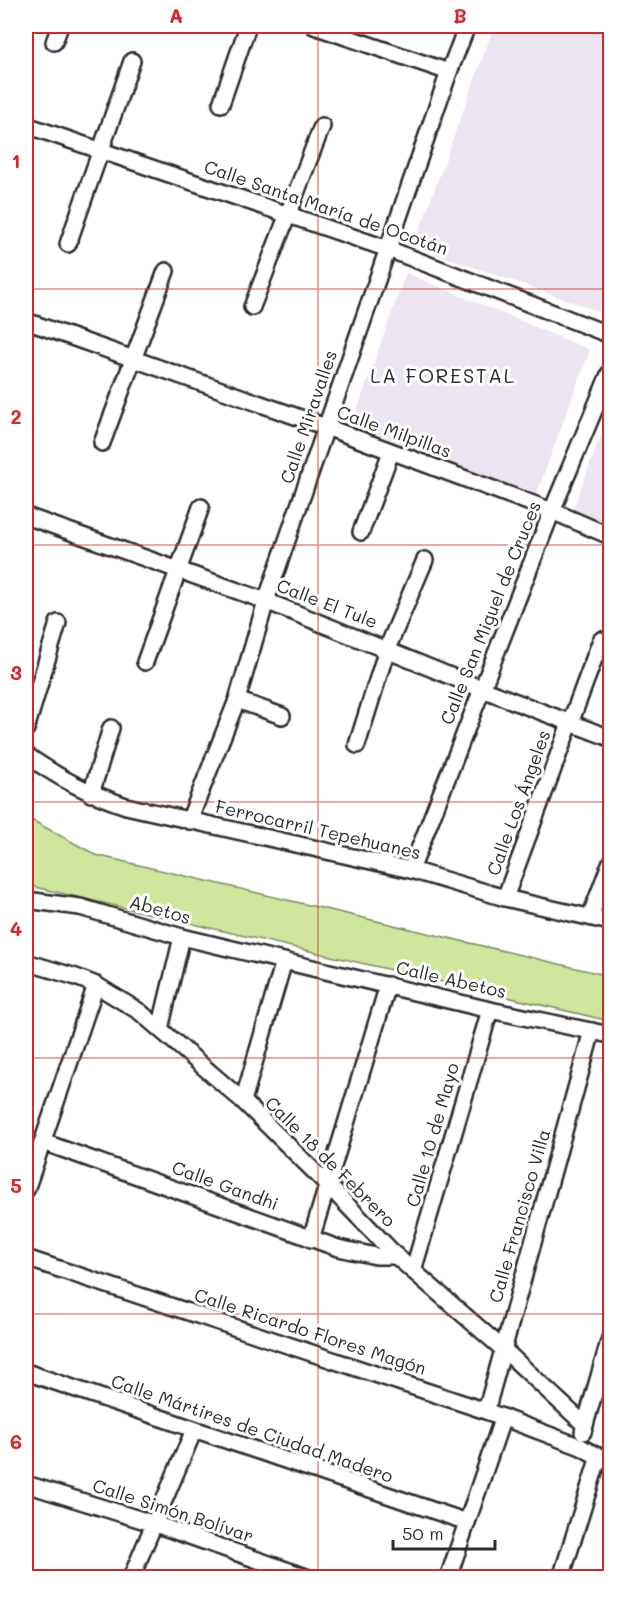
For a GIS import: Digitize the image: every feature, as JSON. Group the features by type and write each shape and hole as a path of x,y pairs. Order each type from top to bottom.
{"street":[{"path":"54,42 60,26"},
{"path":"221,104 248,26"},
{"path":"314,26 449,72"},
{"name":"Calle Miravalles","path":"189,821 237,700 266,601 449,72 467,26"},
{"path":"68,244 132,61"},
{"name":"Calle Santa María de Ocotán","path":"26,125 388,249 610,335"},
{"path":"252,307 322,126"},
{"path":"102,443 166,271"},
{"name":"Calle Milpillas","path":"26,321 552,511 610,536"},
{"name":"Calle San Miguel de Cruces","path":"411,870 552,511 610,372"},
{"path":"361,532 391,452"},
{"path":"145,662 201,507"},
{"name":"Calle El Tule","path":"26,516 266,601 610,738"},
{"path":"357,745 387,649 425,560"},
{"path":"26,729 58,623"},
{"name":"Calle Los Ángeles","path":"505,898 601,640"},
{"path":"237,700 282,716"},
{"path":"91,794 111,728"},
{"name":"Ferrocarril Tepehuanes","path":"26,755 64,781 91,794 126,806 411,870 505,898 610,922"},
{"path":"590,917 610,864"},
{"name":"Abetos","path":"26,900 80,907 182,937 284,961"},
{"path":"160,1029 182,937"},
{"path":"243,1101 284,961"},
{"name":"Calle Abetos","path":"284,961 490,1010 610,1035"},
{"name":"Calle 18 de Febrero","path":"26,962 96,985 140,1012 243,1101 396,1256 503,1349 585,1425"},
{"path":"26,1190 96,985"},
{"path":"311,1239 388,985"},
{"name":"Calle 10 de Mayo","path":"413,1271 490,1010"},
{"name":"Calle Francisco Villa","path":"486,1411 592,1031"},
{"name":"Calle Gandhi","path":"43,1142 311,1239 354,1252 376,1256 396,1256"},
{"name":"Calle Ricardo Flores Magón","path":"26,1258 486,1411 581,1447 605,1460"},
{"path":"581,1447 610,1338"},
{"name":"Calle Mártires de Ciudad Madero","path":"26,1372 467,1522"},
{"path":"448,1578 503,1417"},
{"path":"131,1578 194,1430"},
{"path":"561,1578 605,1460"},
{"name":"Calle Simón Bolívar","path":"26,1484 155,1524 300,1576"}],"shaded area":[{"path":"494,26 610,26 610,301 606,314 414,246"},
{"path":"406,273 590,350 536,495 352,424"},
{"path":"610,412 610,526 572,511"}],"green space":[{"path":"26,817 96,855 610,976 610,1021 26,885"}],"district":[{"name":"LA FORESTAL","path":"443,376"}]}
